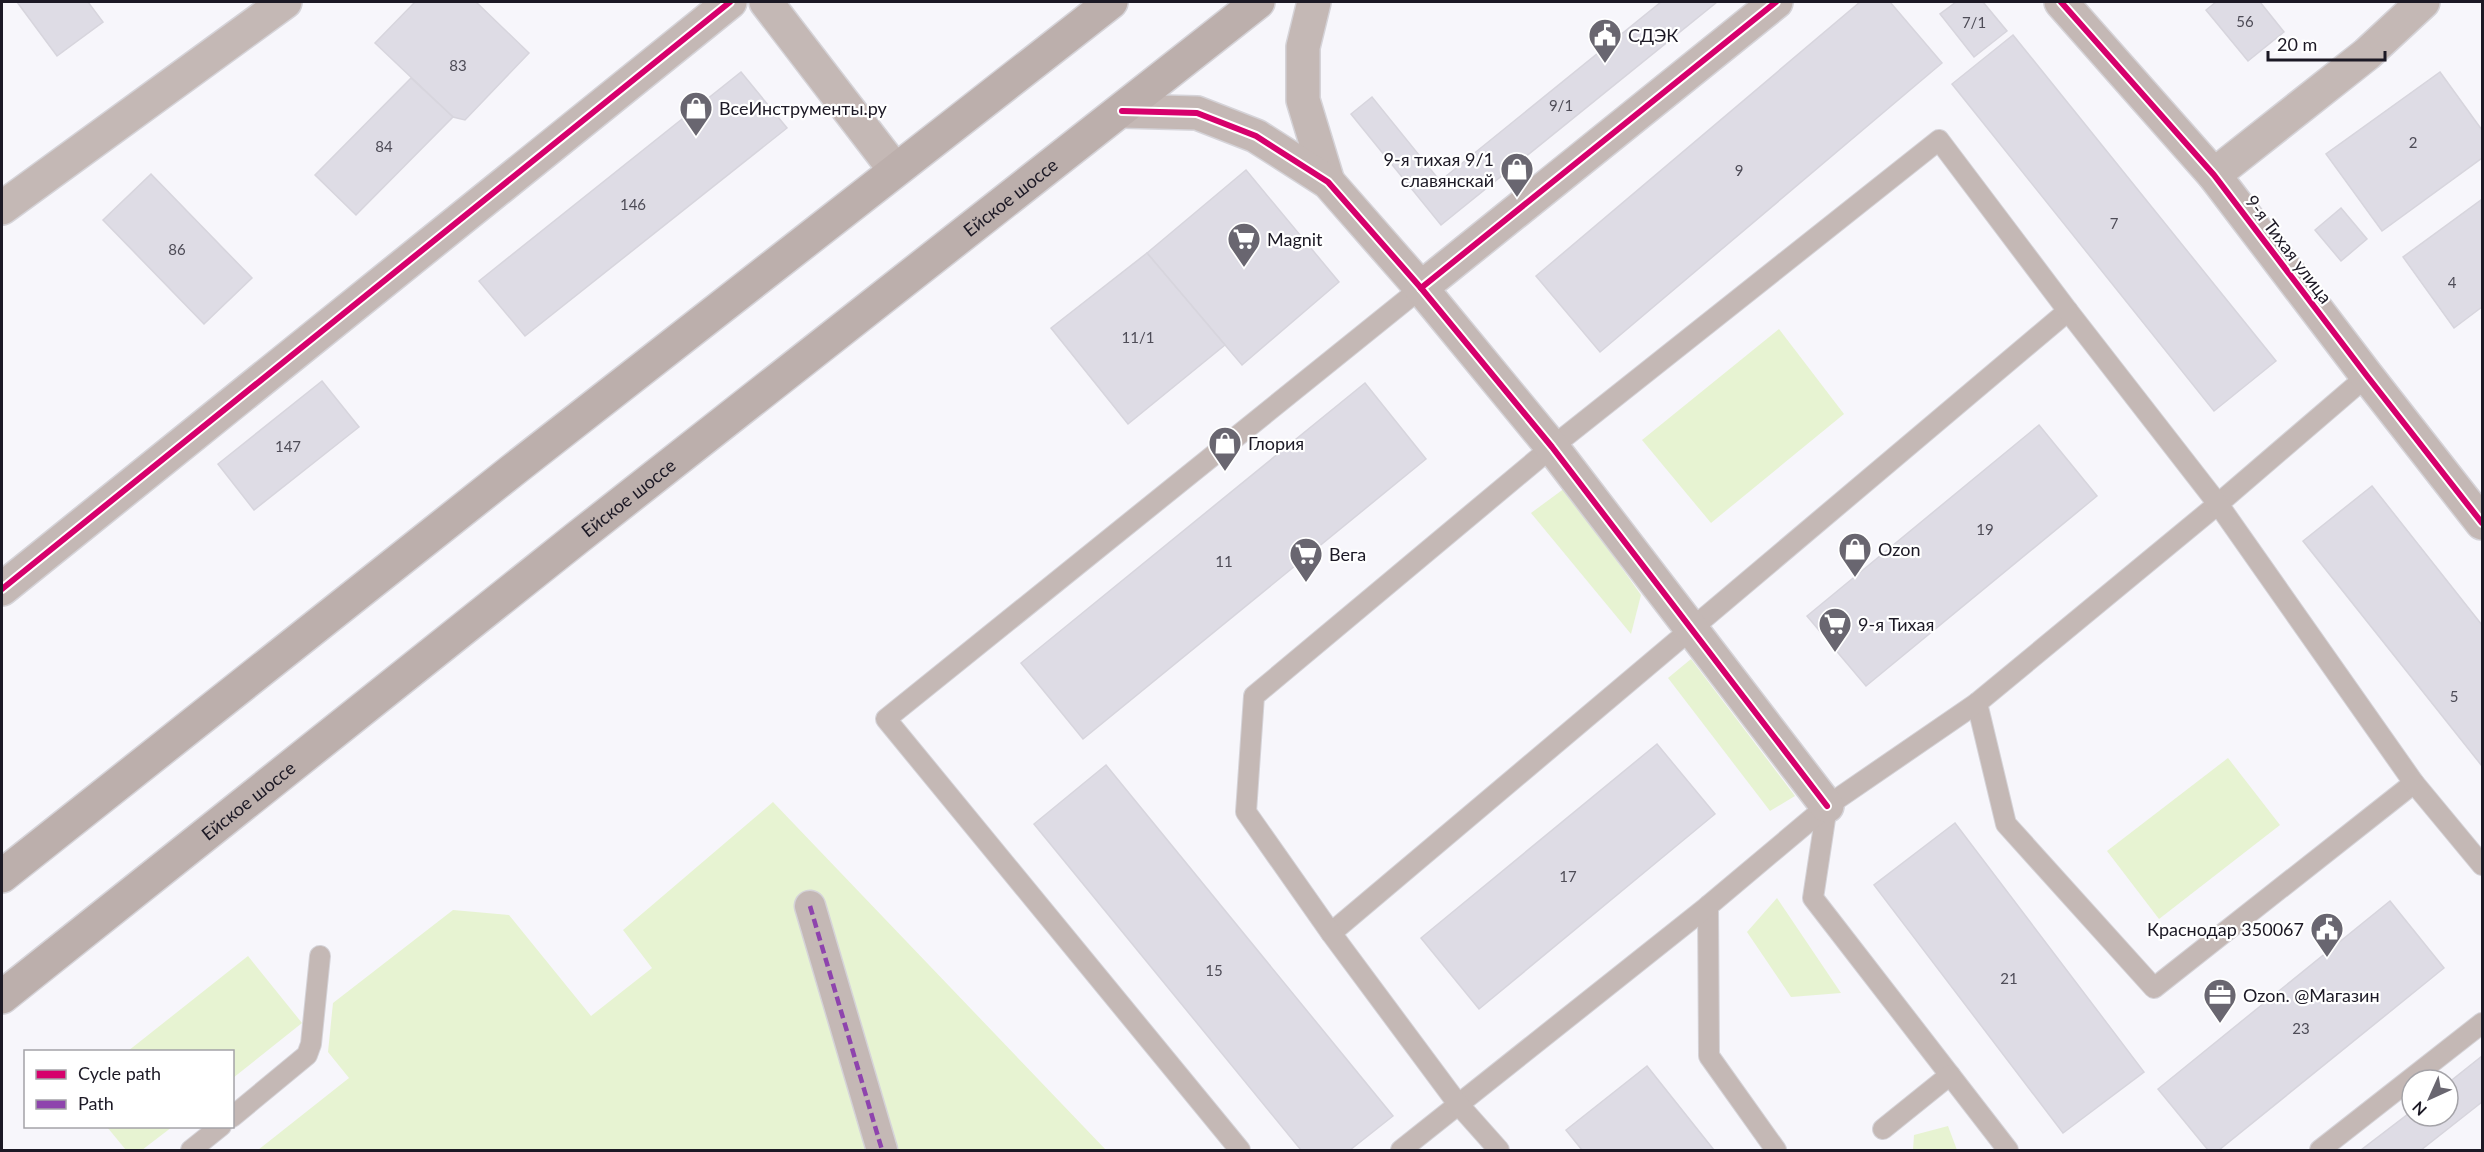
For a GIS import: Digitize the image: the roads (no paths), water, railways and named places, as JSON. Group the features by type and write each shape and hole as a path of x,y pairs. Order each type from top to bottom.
{"main road":[{"path":"2,876 531,455 1111,2"},
{"name":"Ейское шоссе","path":"2,997 568,545 1258,2"}],"street":[{"path":"2,208 285,2"},
{"path":"2,589 730,2"},
{"path":"766,2 895,170"},
{"path":"1314,2 1303,47 1303,100 1328,182"},
{"path":"1421,288 1776,2"},
{"name":"9-я Тихая улица","path":"2061,2 2214,175 2482,522"},
{"path":"2214,175 2367,54 2423,2"},
{"path":"1122,111 1197,113 1256,136 1328,182 1421,288 1552,447 1827,806"},
{"path":"810,906 882,1150"}],"lane":[{"path":"1499,1150 1458,1104 1331,933 1246,812 1254,696 1552,447 1939,140 2218,504 2414,783 2482,865"},
{"path":"1240,1150 886,718 1421,288"},
{"path":"1331,933 2068,311"},
{"path":"1401,1150 1708,906 1827,806 1977,704 2218,504 2367,376"},
{"path":"1977,704 2006,824 2154,988 2414,783"},
{"path":"1827,806 1813,898 2008,1150"},
{"path":"1708,906 1709,1056 1776,1150"},
{"path":"234,1115 307,1055 311,1044 320,956"},
{"path":"2320,1150 2482,1023"},
{"path":"1883,1129 1950,1075"},
{"path":"191,1150 218,1128"}],"place":[{"name":"СДЭК","path":"1605,64"},
{"name":"ВсеИнструменты.ру","path":"696,137"},
{"name":"9-я тихая 9/1 славянскай","path":"1517,198"},
{"name":"Magnit","path":"1244,268"},
{"name":"Глория","path":"1225,472"},
{"name":"Ozon","path":"1855,578"},
{"name":"Вега","path":"1306,583"},
{"name":"9-я Тихая","path":"1835,653"},
{"name":"Краснодар 350067","path":"2327,958"},
{"name":"Ozon. @Магазин","path":"2220,1024"}]}
